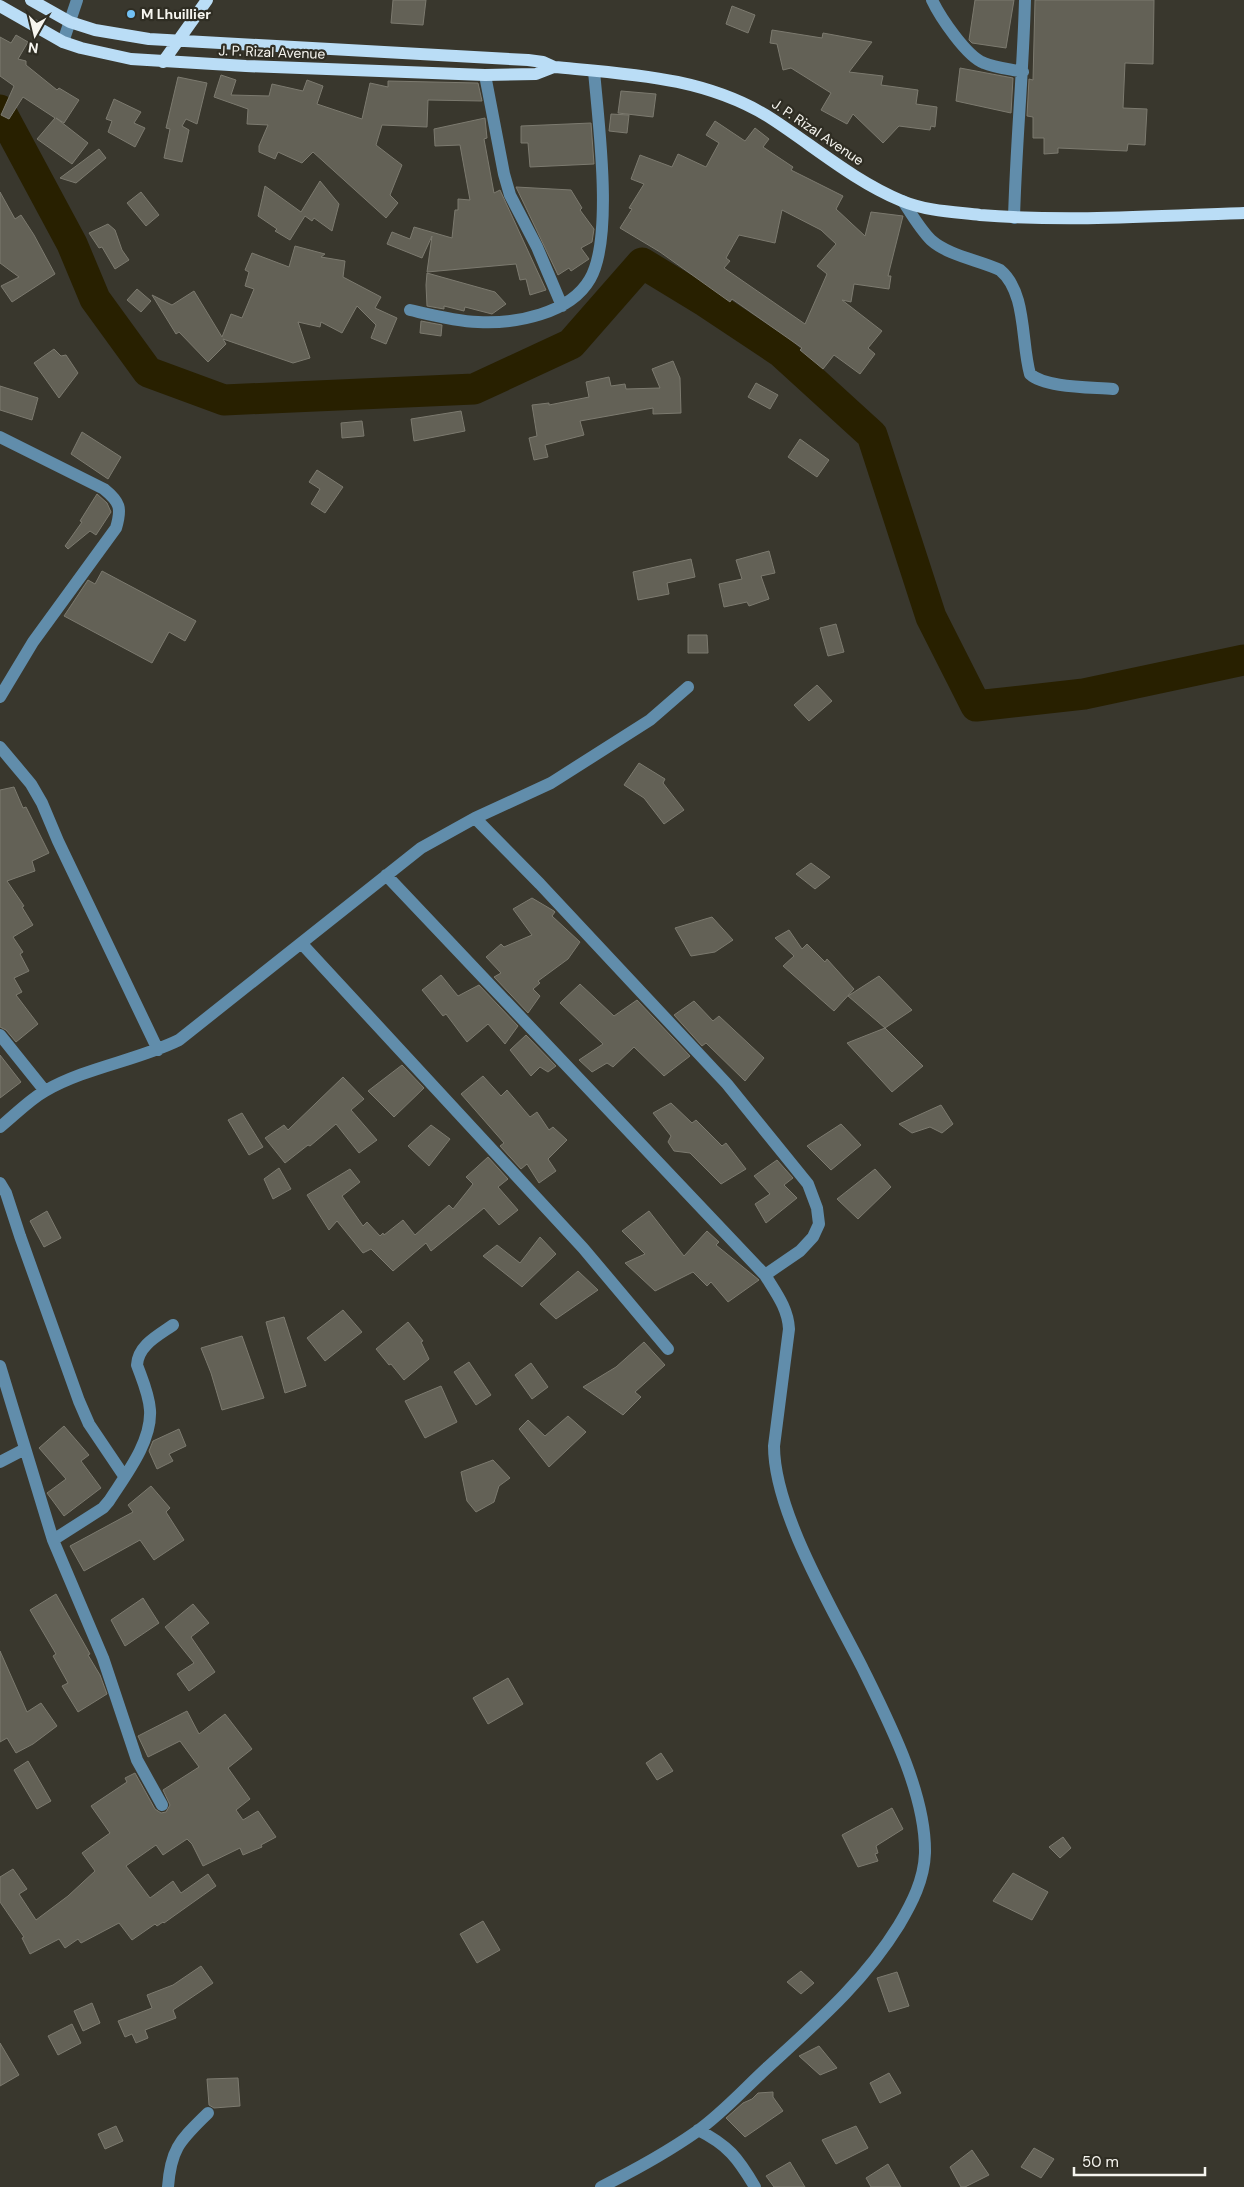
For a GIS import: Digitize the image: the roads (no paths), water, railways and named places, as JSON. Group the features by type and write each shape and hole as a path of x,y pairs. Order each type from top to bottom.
{"main road":[{"name":"J. P. Rizal Avenue","path":"31,0 70,22 122,36 177,42 528,60 543,62 554,67 649,76 705,88 736,100 771,118 828,159 903,202 948,212 1014,218 1244,213"},
{"path":"163,62 207,0"},
{"name":"J. P. Rizal Avenue","path":"0,6 63,42 131,59 163,62 485,75 536,74 554,67"}],"street":[{"path":"63,42 76,0"},
{"path":"932,0 958,41 982,63 1023,72"},
{"path":"1014,218 1015,154 1023,72 1025,0"},
{"path":"410,310 451,319 499,322 536,315 562,306 581,292 591,278 598,255 603,191 594,71"},
{"path":"485,75 504,174 510,195 537,247 562,306"},
{"path":"903,202 921,229 943,248 1000,270 1006,275 1017,297 1030,374 1037,379 1055,383 1113,389"},
{"path":"0,437 104,490 114,498 119,507 119,516 116,528 34,642 0,697"},
{"path":"0,1127 44,1091 97,1068 158,1050 179,1040 302,944 420,848 475,818 551,783 650,720 688,687"},
{"path":"0,747 20,770 42,803 58,841 158,1050"},
{"path":"475,818 540,884 727,1084 808,1184 817,1208 819,1224 813,1237 800,1251 765,1276"},
{"path":"386,875 765,1276 784,1306 788,1318 787,1346 774,1430 774,1462 779,1487 799,1538 897,1744 917,1795 923,1829 925,1853 922,1874 914,1901 872,1965 840,2002 698,2130 666,2151 600,2187"},
{"path":"302,944 577,1241 668,1349"},
{"path":"0,1035 44,1091"},
{"path":"0,1183 6,1193 79,1401 89,1424 124,1476"},
{"path":"52,1540 103,1508 144,1441 150,1411 137,1365 137,1358 145,1346 173,1325"},
{"path":"0,1366 52,1540 103,1658 137,1760 162,1805"},
{"path":"0,1462 25,1449"},
{"path":"168,2187 170,2166 176,2148 208,2113"},
{"path":"698,2130 717,2140 736,2156 755,2187"}],"waterway":[{"path":"0,110 72,244 95,299 148,372 224,400 474,389 571,344 642,263 706,302 781,352 872,435 931,617 976,706 1084,694 1244,660"}],"place":[{"name":"M Lhuillier","path":"131,14"}]}
